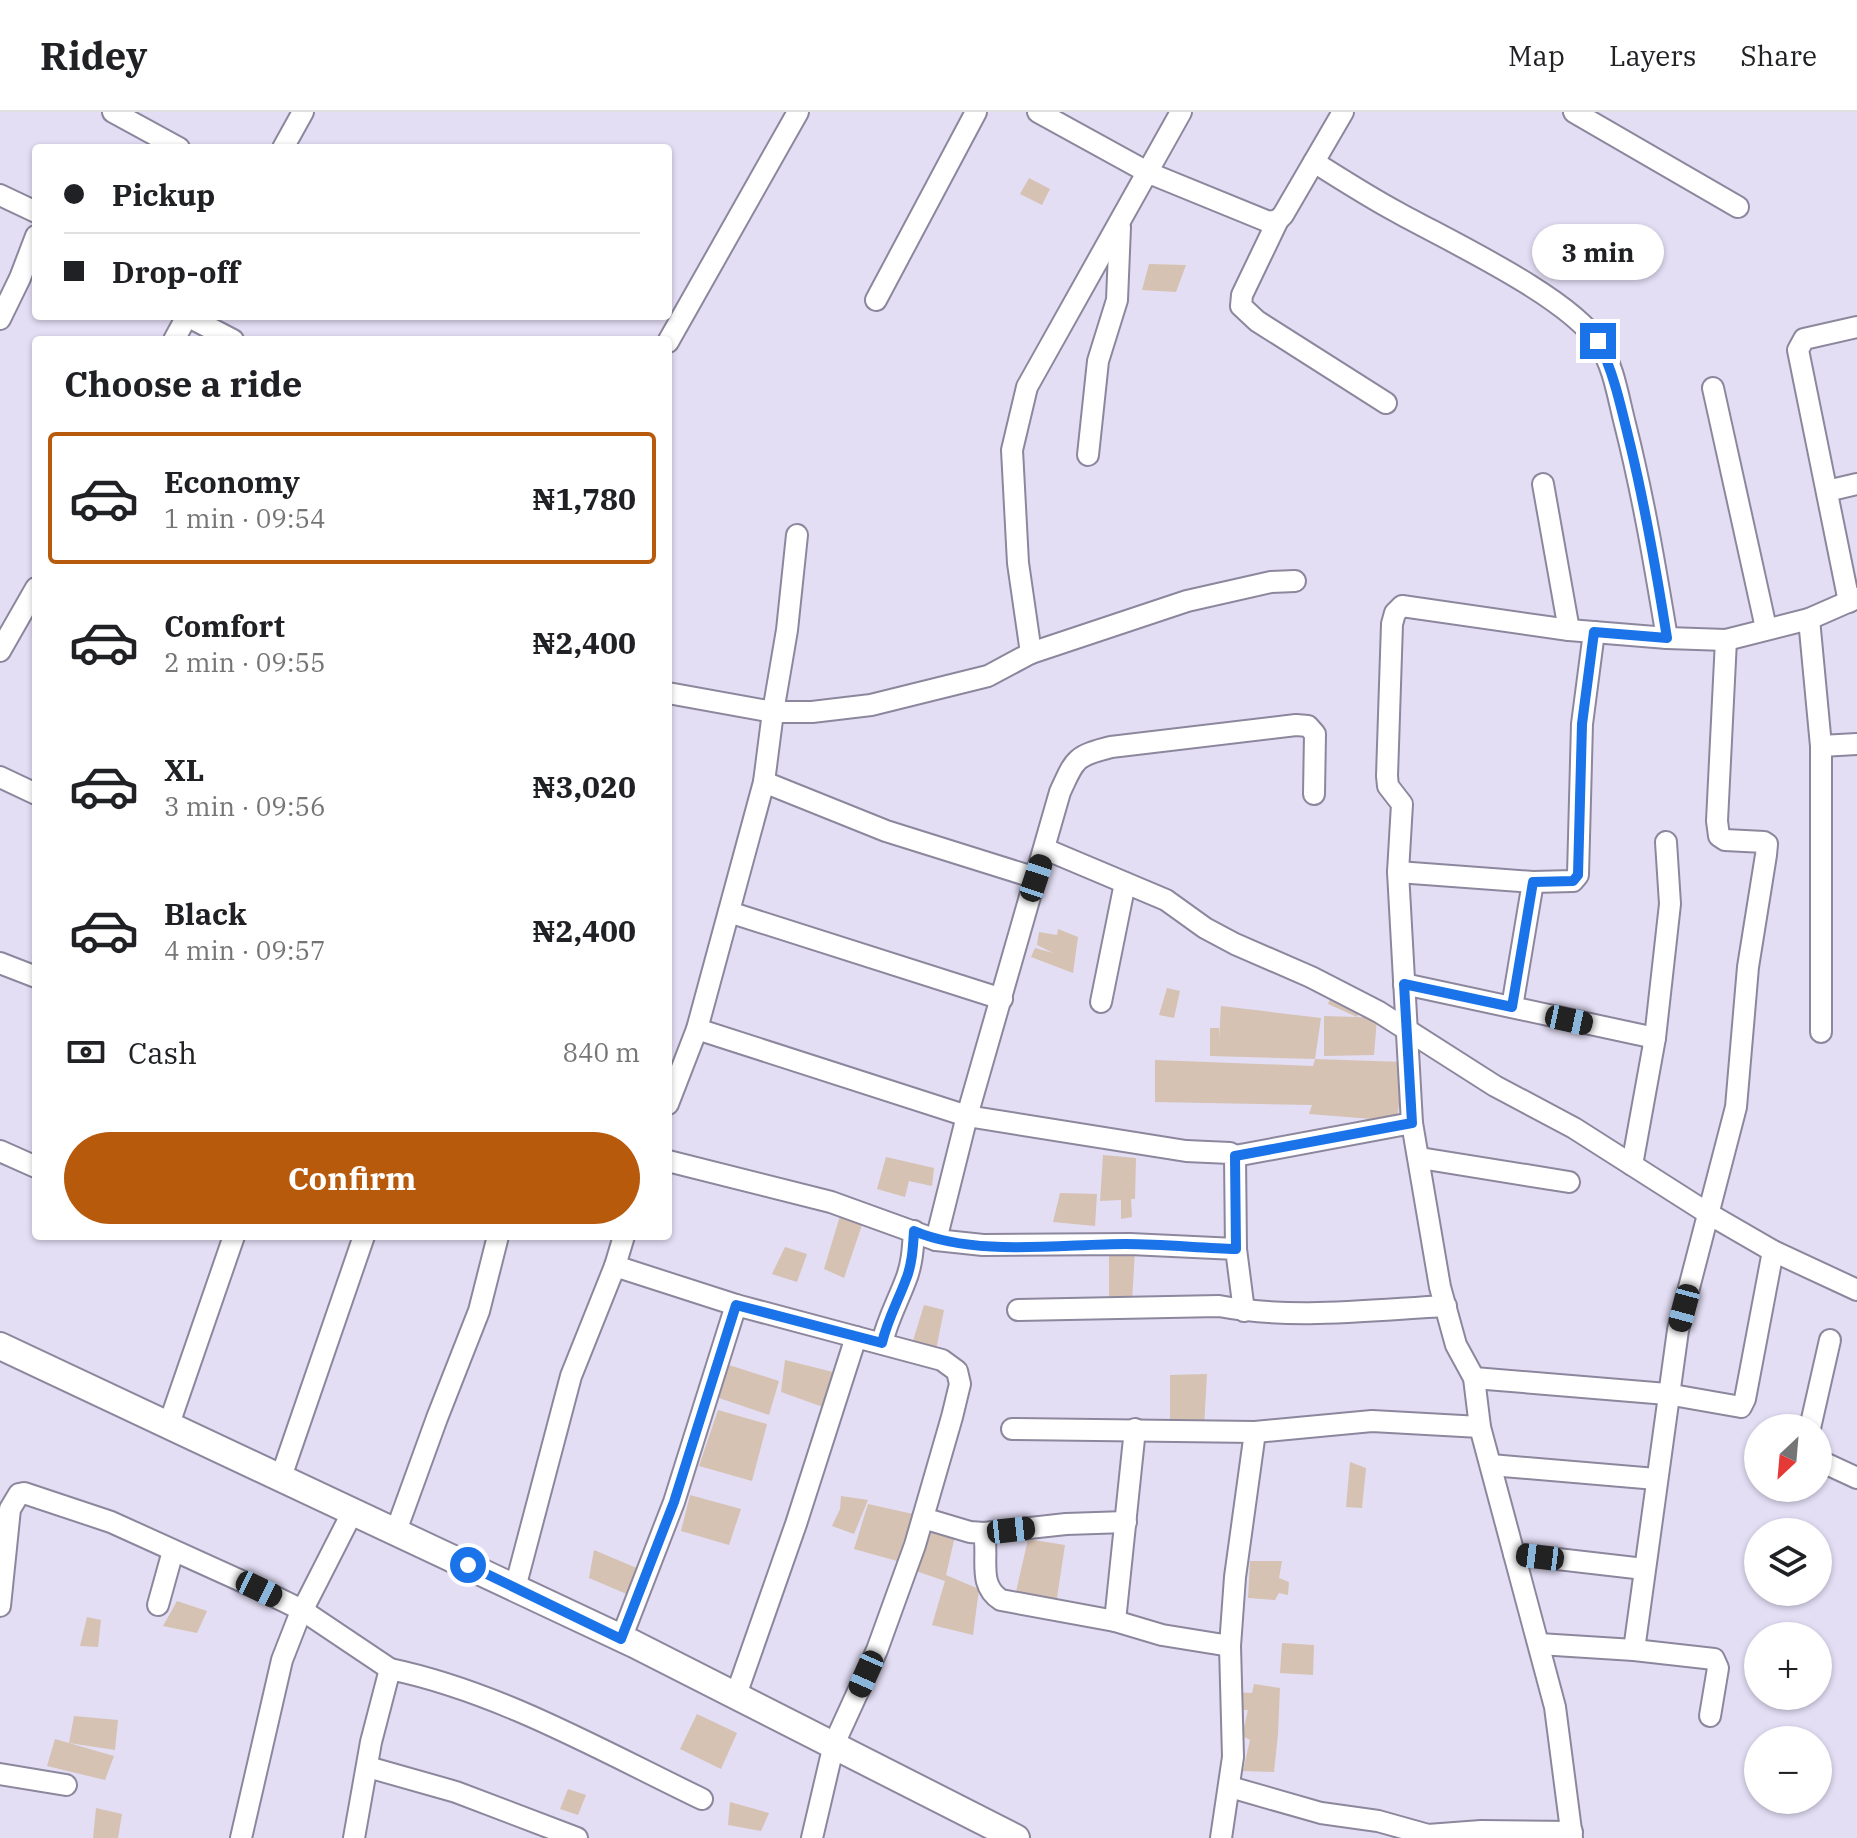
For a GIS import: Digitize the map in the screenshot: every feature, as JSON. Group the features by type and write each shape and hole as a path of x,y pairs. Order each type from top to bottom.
{"street":[{"path":"113,112 142,119 174,144"},
{"path":"285,144 303,112"},
{"path":"671,336 798,112"},
{"path":"876,300 976,112"},
{"path":"1038,112 1149,173 1259,219 1269,222 1278,220"},
{"path":"1031,653 1018,563 1012,450 1027,387 1181,112"},
{"path":"1343,112 1278,220 1242,295 1241,306 1257,321 1386,403"},
{"path":"1574,112 1738,207"},
{"path":"1314,162 1506,272 1567,311 1598,341 1611,367 1630,446 1647,520 1667,638"},
{"path":"0,195 32,210"},
{"path":"1088,455 1098,361 1117,300 1120,223"},
{"path":"0,319 32,246"},
{"path":"195,320 225,336"},
{"path":"1230,1787 1321,1813 1378,1821 1435,1837 1481,1831 1572,1835 1555,1707 1480,1427 1474,1378 1456,1345 1440,1287 1412,1123 1398,872 1402,804 1388,786 1387,776 1392,624 1395,613 1402,606 1569,630 1726,640 1809,619 1853,600 1798,350 1804,339 1857,327"},
{"path":"1713,388 1766,628"},
{"path":"1543,484 1569,630"},
{"path":"1827,491 1857,484"},
{"path":"672,1094 697,1029 764,782 787,630 797,535"},
{"path":"672,694 773,712 812,712 871,705 988,676 1031,653 1187,601 1271,582 1295,581"},
{"path":"0,651 32,600"},
{"path":"1809,619 1821,746 1821,1032"},
{"path":"1398,872 1533,882 1573,881 1578,875 1582,724 1594,632"},
{"path":"1634,1650 1678,1330 1736,1107 1748,967 1767,844 1761,841 1725,840 1719,836 1717,821 1726,640"},
{"path":"936,1240 967,1116 1060,792 1070,769 1082,754 1111,747 1308,726 1315,734 1314,794"},
{"path":"1821,746 1857,744"},
{"path":"0,777 32,792"},
{"path":"764,782 886,831 1036,878"},
{"path":"1632,1165 1655,1038 1670,904 1666,842"},
{"path":"1045,849 1166,900 1205,928 1235,944 1343,993 1405,1028 1495,1086 1574,1128 1773,1251 1857,1290"},
{"path":"1512,1007 1533,882"},
{"path":"1101,1002 1125,883"},
{"path":"729,912 1002,999"},
{"path":"0,963 32,975"},
{"path":"1404,984 1655,1038"},
{"path":"697,1029 967,1116 1186,1151 1235,1156 1412,1123"},
{"path":"0,1151 32,1165"},
{"path":"1235,1156 1236,1249 1244,1311"},
{"path":"1420,1158 1569,1182"},
{"path":"672,1162 831,1202 936,1240 983,1245 1130,1244 1236,1249"},
{"path":"882,1343 888,1317 906,1281 913,1257 914,1231"},
{"path":"169,1424 233,1240"},
{"path":"281,1477 363,1240"},
{"path":"396,1531 479,1311 497,1240"},
{"path":"515,1588 571,1376 623,1240"},
{"path":"1474,1378 1667,1394 1741,1407 1773,1251"},
{"path":"615,1266 736,1305 942,1360 952,1364 957,1371 960,1384 923,1518 877,1650 834,1744 812,1838"},
{"path":"621,1639 674,1502 736,1305"},
{"path":"1018,1310 1219,1306 1244,1311 1339,1312 1446,1306"},
{"path":"736,1695 796,1524 856,1337"},
{"path":"1813,1414 1830,1340"},
{"path":"0,1346 396,1531 736,1695 834,1744 1001,1835"},
{"path":"1012,1429 1255,1432 1372,1421 1480,1427"},
{"path":"1115,1621 1135,1429"},
{"path":"1221,1838 1233,1757 1230,1646 1235,1577 1255,1432"},
{"path":"1491,1465 1656,1479"},
{"path":"1832,1466 1857,1478"},
{"path":"0,1606 10,1509 19,1494 24,1493 163,1544 302,1610 390,1669 456,1687 535,1720 702,1799"},
{"path":"241,1838 282,1660 302,1610 353,1511"},
{"path":"923,1518 984,1533 1066,1524 1126,1522"},
{"path":"984,1533 986,1585 991,1594 1001,1600 1115,1621 1162,1635 1230,1646"},
{"path":"158,1605 173,1551"},
{"path":"1514,1554 1644,1569"},
{"path":"1539,1644 1714,1659 1718,1668 1710,1716"},
{"path":"354,1838 376,1720 390,1669"},
{"path":"368,1767 456,1792 565,1836"},
{"path":"0,1774 66,1785"}],"building":[{"path":"1029,178 1050,189 1042,205 1020,194"},
{"path":"1149,264 1186,265 1176,292 1142,290"},
{"path":"1058,929 1078,937 1073,973 1031,957 1035,948 1053,953 1037,945 1039,932 1057,935"},
{"path":"1167,988 1180,991 1174,1018 1159,1015"},
{"path":"1333,992 1361,1007 1357,1017 1328,1004"},
{"path":"1221,1006 1321,1018 1315,1059 1210,1056 1210,1028 1219,1028 1219,1039"},
{"path":"1324,1016 1377,1018 1374,1055 1324,1056"},
{"path":"1315,1059 1404,1062 1397,1121 1309,1114 1312,1105 1155,1102 1155,1060 1313,1066"},
{"path":"1103,1155 1136,1158 1132,1217 1121,1219 1121,1200 1100,1201"},
{"path":"886,1157 934,1168 932,1186 909,1181 905,1197 877,1189"},
{"path":"1060,1193 1097,1194 1095,1226 1053,1222"},
{"path":"840,1216 863,1222 844,1278 824,1269"},
{"path":"785,1247 807,1254 797,1282 772,1274"},
{"path":"1135,1251 1132,1302 1109,1302 1109,1256"},
{"path":"924,1305 944,1310 936,1350 912,1344"},
{"path":"785,1360 833,1372 823,1407 781,1392"},
{"path":"729,1365 779,1381 769,1415 719,1398"},
{"path":"1207,1374 1204,1426 1170,1420 1170,1375"},
{"path":"718,1410 767,1424 752,1481 699,1466"},
{"path":"1350,1462 1366,1468 1362,1508 1346,1507"},
{"path":"690,1495 741,1509 729,1545 681,1531"},
{"path":"841,1496 868,1500 854,1534 832,1526 840,1509"},
{"path":"868,1504 913,1514 897,1561 854,1549"},
{"path":"927,1528 955,1536 946,1575 979,1589 973,1635 932,1625 945,1581 913,1570"},
{"path":"1028,1539 1065,1545 1056,1604 1016,1592"},
{"path":"594,1550 639,1569 629,1595 589,1578"},
{"path":"1250,1561 1282,1561 1279,1578 1289,1582 1288,1595 1279,1593 1275,1600 1248,1598"},
{"path":"177,1601 207,1611 197,1633 163,1626"},
{"path":"87,1617 101,1620 98,1647 80,1646"},
{"path":"1282,1643 1314,1645 1313,1675 1280,1673"},
{"path":"1254,1684 1280,1688 1274,1772 1243,1771 1250,1740 1242,1736 1248,1710 1242,1710 1234,1692 1252,1693"},
{"path":"697,1714 737,1733 721,1769 680,1749"},
{"path":"74,1716 118,1720 115,1750 69,1743"},
{"path":"55,1739 114,1756 105,1780 47,1766"},
{"path":"568,1789 586,1795 578,1815 560,1809"},
{"path":"730,1802 769,1813 761,1831 728,1825"},
{"path":"96,1808 122,1814 118,1838 93,1838"}],"route":[{"path":"468,1565 621,1639 674,1502 736,1305 882,1343 888,1317 906,1281 913,1257 914,1231 936,1240 983,1245 1130,1244 1236,1249 1235,1156 1412,1123 1404,984 1512,1007 1533,882 1573,881 1578,875 1582,724 1594,632 1667,638 1634,461 1611,367 1598,341"}]}
